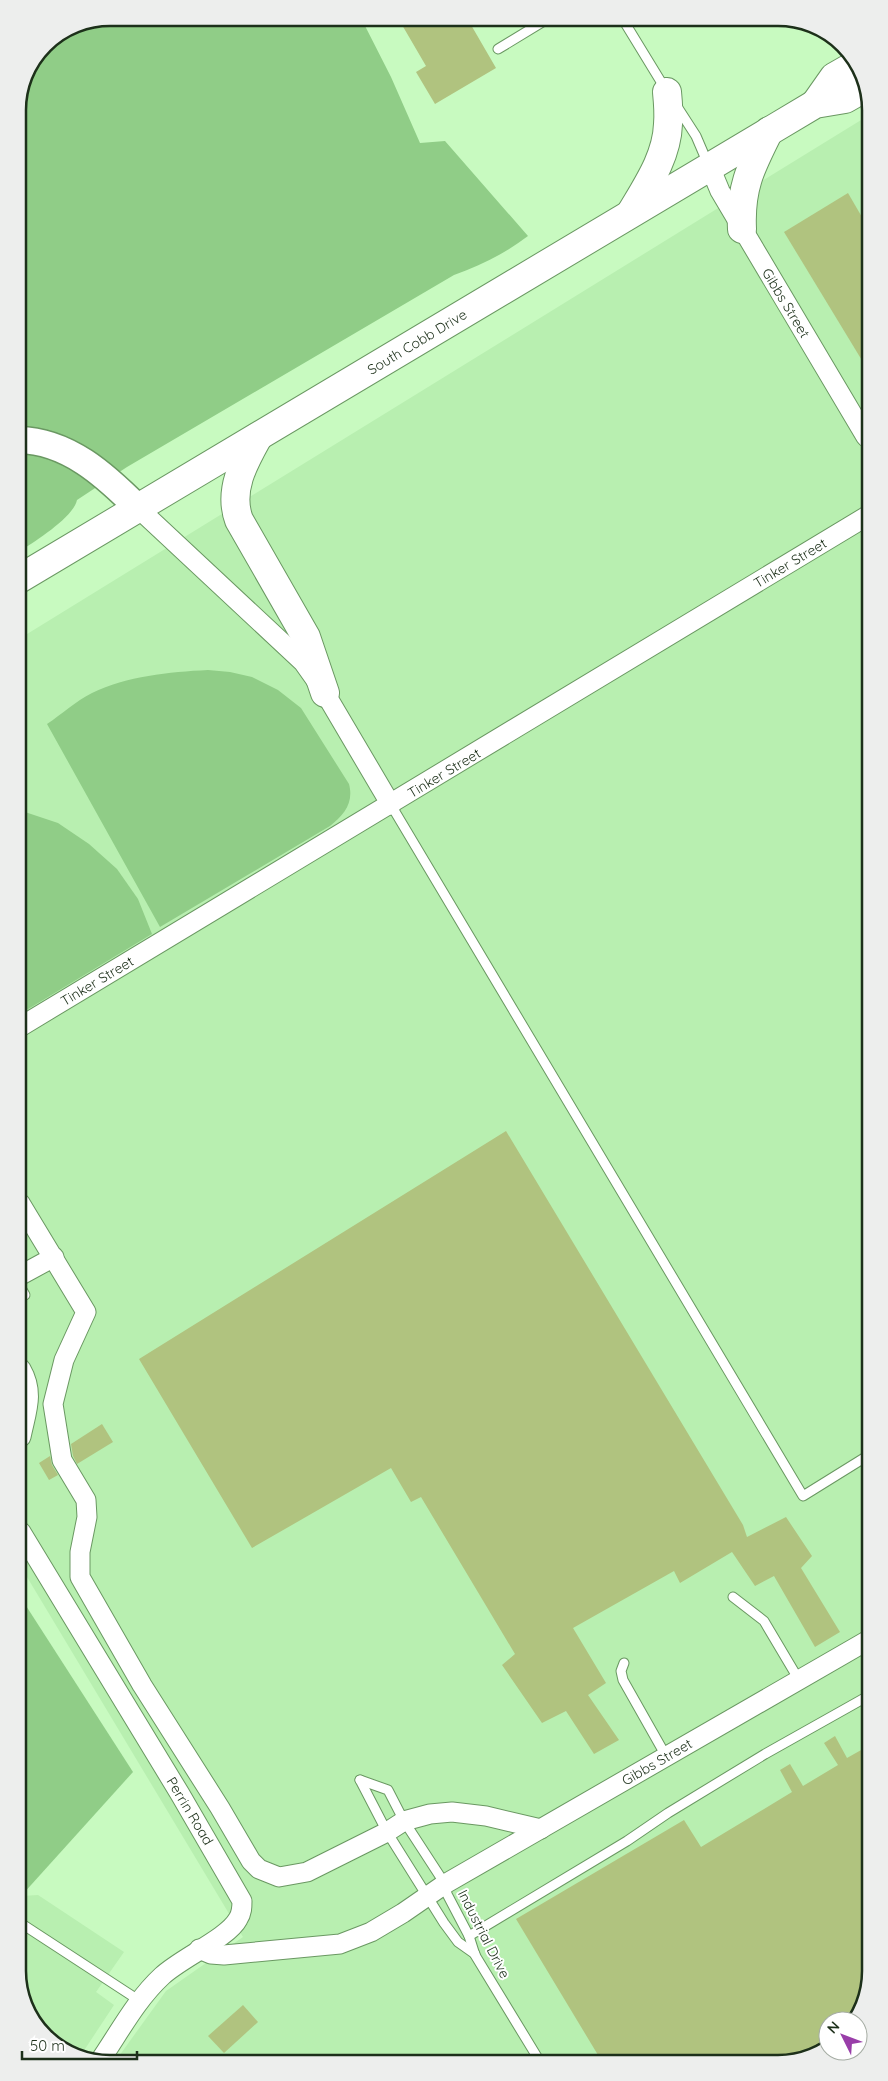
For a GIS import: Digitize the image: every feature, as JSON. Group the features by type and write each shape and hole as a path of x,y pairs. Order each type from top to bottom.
{"main road":[{"name":"South Cobb Drive","path":"815,104 834,77 851,68"},
{"name":"South Cobb Drive","path":"26,575 815,104 845,99 859,90"},
{"path":"630,214 654,175 663,151 668,125 667,92"},
{"path":"742,229 742,202 746,180 769,131"},
{"path":"258,437 240,474 236,488 235,510 306,637 325,693"},
{"path":"26,442 64,450 82,460 107,479 138,508"}],"street":[{"name":"Gibbs Street","path":"710,167 720,191 862,430"},
{"path":"138,508 303,662 325,693 391,805"},
{"name":"Tinker Street","path":"26,1023 391,805 862,519"},
{"path":"26,1213 86,1312 64,1360 53,1404 62,1460 86,1500 87,1517 80,1552 80,1577 142,1685 220,1808 245,1852 260,1869 279,1877 307,1872 387,1832 404,1821 430,1814 452,1812 486,1816 541,1829"},
{"path":"26,1272 54,1257"},
{"path":"26,1380 29,1387 29,1396 26,1411"},
{"name":"Perrin Road","path":"26,1540 180,1794 242,1901 242,1910 238,1920 231,1929 162,1976 140,2001 104,2055"},
{"name":"Gibbs Street","path":"199,1950 211,1954 224,1955 340,1944 371,1932 403,1914 445,1884 862,1644"}],"lane":[{"path":"498,50 536,26"},
{"path":"627,26 696,136 710,167"},
{"path":"391,805 803,1496 862,1459"},
{"path":"733,1597 764,1621 799,1680"},
{"path":"624,1663 621,1671 623,1680 666,1756"},
{"path":"469,1936 627,1842 668,1812 765,1754 862,1699"},
{"name":"Industrial Drive","path":"387,1832 360,1780 388,1790 404,1821 445,1884 447,1894 469,1936 475,1955 536,2055"},
{"path":"387,1832 458,1942 475,1955"},
{"path":"26,1927 140,2001"}],"shaded area":[{"path":"365,26 391,77 420,143 445,141 528,236 511,248 473,268 454,275 127,467 77,500 68,514 26,547 26,104 29,88 35,73 55,47 68,37 99,27"},
{"path":"862,119 862,1971 857,1998 852,2011 818,2011 818,2044 805,2050 778,2055 120,2055 166,1991 243,1937 26,1575 26,635"},
{"path":"208,670 252,677 278,690 301,708 349,784 349,803 340,817 330,826 160,927 47,724 86,696 105,687 163,674"},
{"path":"26,812 58,823 89,844 117,869 138,899 152,934 26,1010"},
{"path":"26,1606 133,1772 26,1891"},
{"path":"38,1895 124,1952 96,1992 114,2005 84,2050 73,2046 51,2030 40,2018 31,1998 26,1971 26,1896"}],"building":[{"path":"403,26 472,26 496,68 435,104 416,72 426,66"},
{"path":"848,193 862,217 862,360 784,232"},
{"path":"506,1131 743,1525 747,1537 786,1517 812,1556 801,1568 840,1632 815,1647 774,1576 755,1586 732,1552 680,1583 674,1571 573,1628 606,1683 588,1695 619,1740 594,1754 566,1711 542,1723 502,1665 515,1654 421,1497 411,1502 391,1468 252,1548 139,1359"},
{"path":"102,1424 113,1442 77,1464 73,1456 71,1444"},
{"path":"50,1456 52,1465 58,1475 49,1480 39,1463"},
{"path":"835,1736 847,1758 862,1750 862,1971 857,1998 852,2011 818,2011 818,2044 794,2053 778,2055 598,2055 516,1919 684,1820 701,1847 792,1792 780,1770 790,1764 803,1786 838,1765 824,1743"},
{"path":"243,2005 258,2022 224,2053 208,2036"}]}
